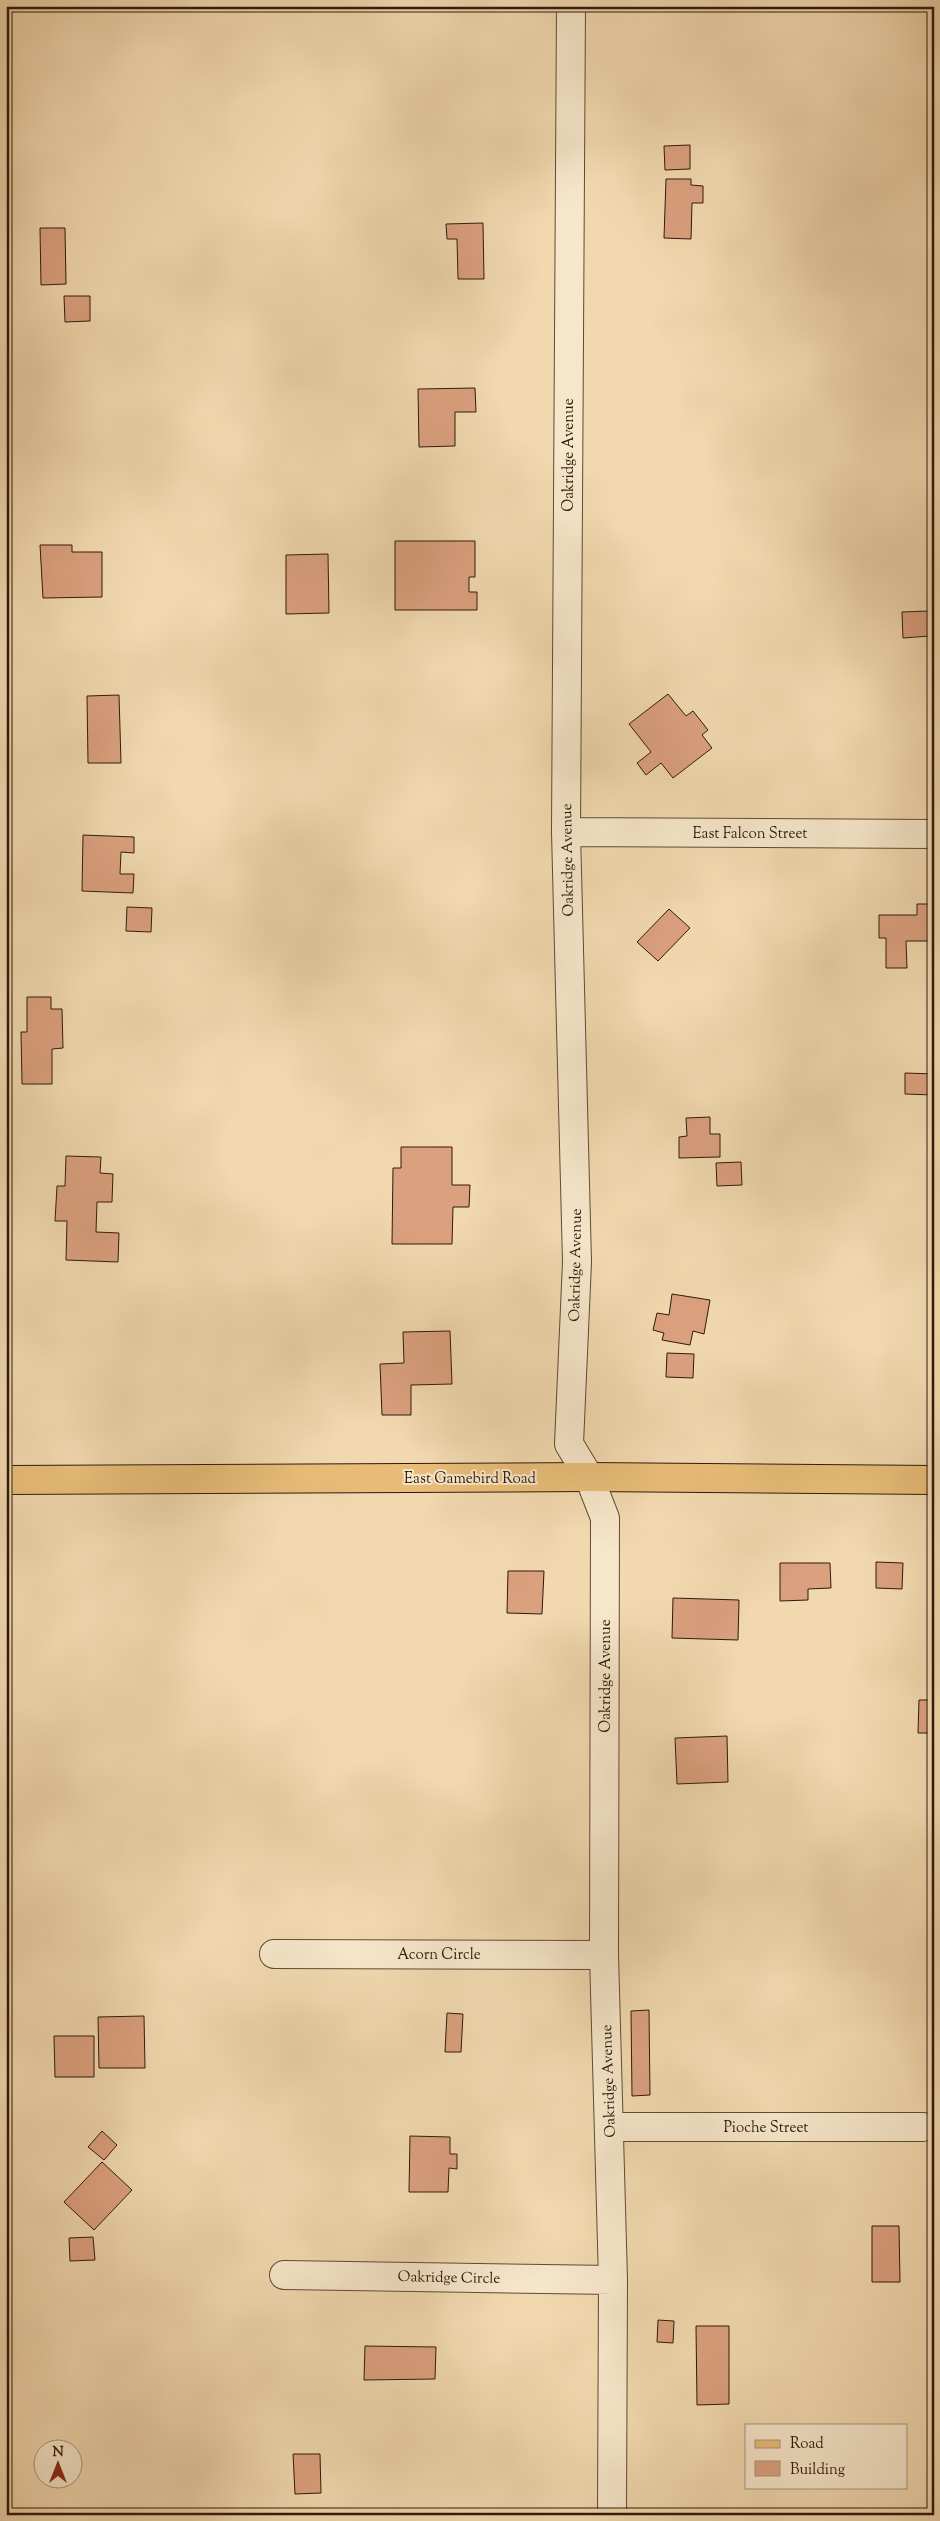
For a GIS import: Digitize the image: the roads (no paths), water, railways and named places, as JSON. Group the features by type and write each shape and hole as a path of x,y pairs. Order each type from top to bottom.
{"main road":[{"name":"East Gamebird Road","path":"6,1480 589,1477 934,1480"}],"street":[{"name":"Oakridge Avenue","path":"571,6 566,832 577,1262 569,1444 589,1477 605,1518 604,1955 613,2280 612,2515"},
{"name":"East Falcon Street","path":"566,832 934,834"},
{"name":"Acorn Circle","path":"274,1954 604,1955"},
{"name":"Pioche Street","path":"610,2127 922,2127"},
{"name":"Oakridge Circle","path":"284,2275 613,2280"}]}
